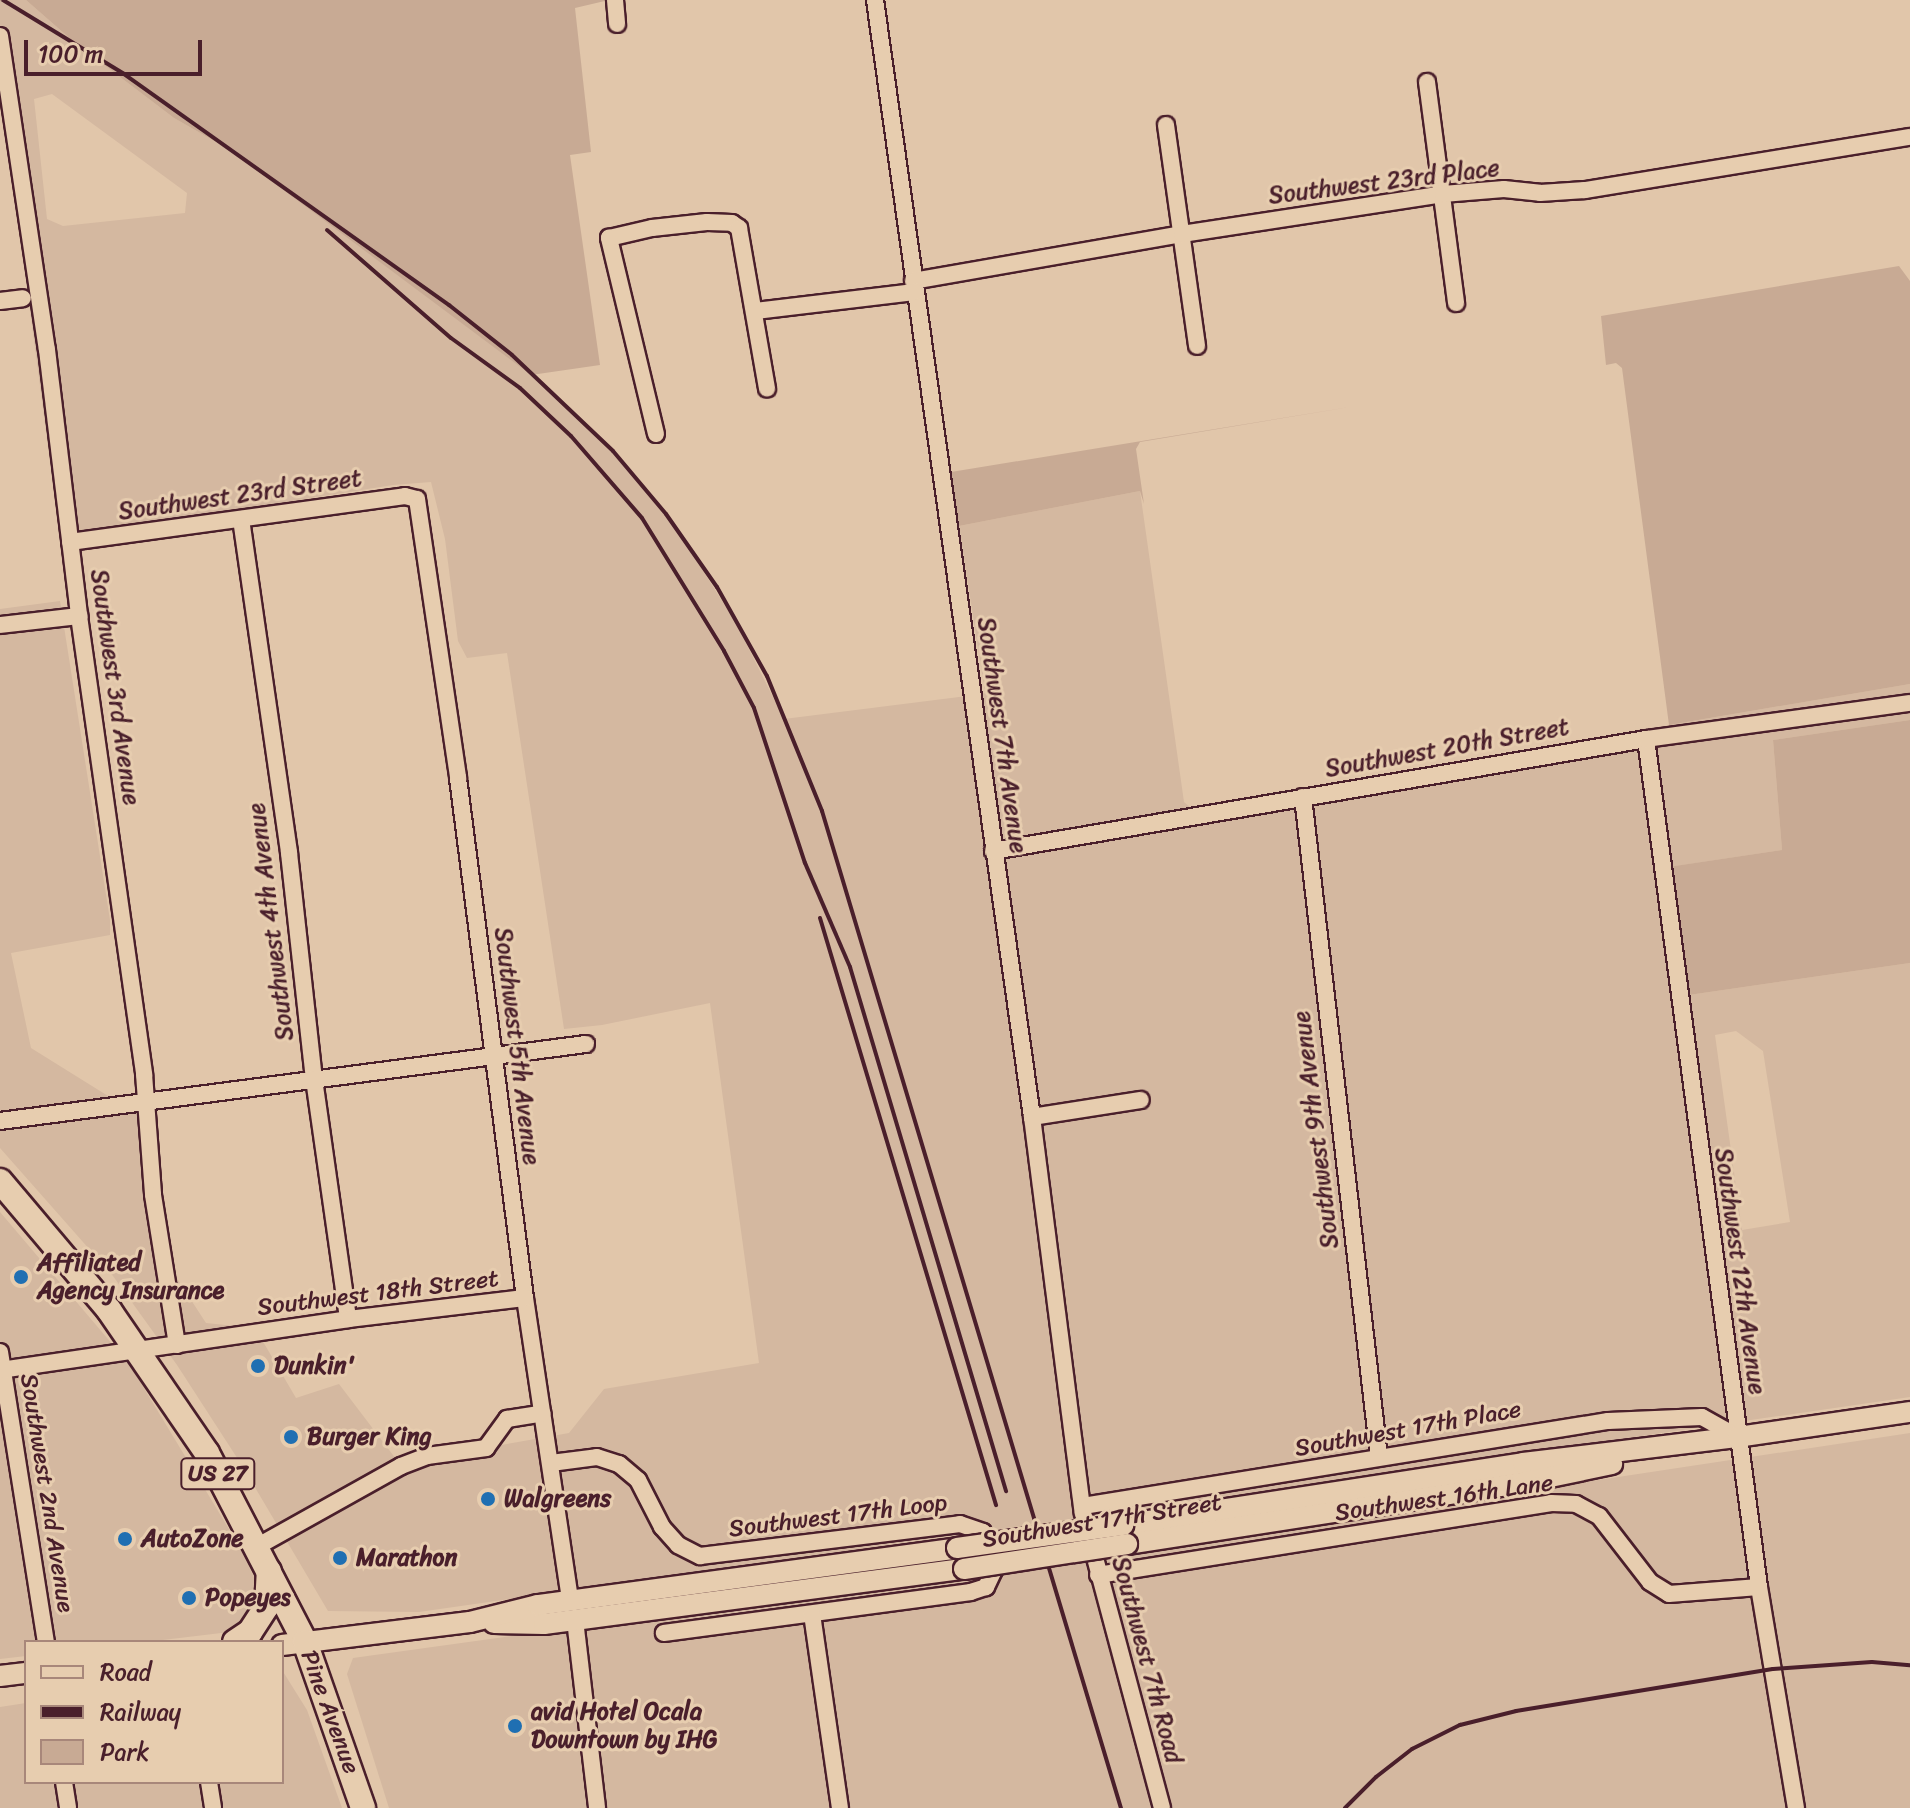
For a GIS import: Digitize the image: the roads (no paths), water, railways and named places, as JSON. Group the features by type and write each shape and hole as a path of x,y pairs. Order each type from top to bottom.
{"highway":[{"name":"Pine Avenue","path":"0,1181 75,1267 138,1349 207,1453 270,1568 294,1644 363,1808"},
{"path":"238,1640 250,1632 267,1606 270,1568"}],"main road":[{"name":"Southwest 17th Street","path":"294,1644 470,1622 544,1624 572,1610 957,1548 1125,1534 1526,1482 1738,1437 1910,1412"},
{"name":"Southwest 17th Street","path":"572,1610 964,1569 1125,1534"},
{"path":"0,1676 24,1673"}],"street":[{"path":"615,0 617,24"},
{"name":"Southwest 7th Avenue","path":"875,0 1080,1477"},
{"name":"Southwest 3rd Avenue","path":"0,36 47,350 79,616 146,1099 153,1195 177,1345"},
{"path":"1427,82 1456,303"},
{"path":"1166,125 1197,346"},
{"name":"Southwest 23rd Place","path":"755,311 914,286 1182,234 1443,194 1504,189 1540,193 1585,190 1910,137"},
{"path":"656,434 609,238 652,228 707,222 732,223 739,228 767,389"},
{"path":"0,301 23,298"},
{"name":"Southwest 23rd Street","path":"70,542 405,496 417,499"},
{"name":"Southwest 5th Avenue","path":"417,499 597,1808"},
{"name":"Southwest 4th Avenue","path":"241,519 289,853 314,1079 348,1319"},
{"path":"0,625 79,616"},
{"name":"Southwest 20th Street","path":"993,851 1646,739 1910,703"},
{"name":"Southwest 12th Avenue","path":"1646,739 1759,1587 1796,1808"},
{"name":"Southwest 9th Avenue","path":"1303,797 1379,1457"},
{"path":"0,1121 146,1099 586,1044"},
{"path":"1032,1117 1141,1100"},
{"name":"Southwest 18th Street","path":"1,1370 348,1319 525,1298"},
{"name":"Southwest 2nd Avenue","path":"0,1352 46,1640"},
{"path":"258,1546 401,1466 427,1456 486,1448 507,1419 543,1413"},
{"name":"Southwest 17th Place","path":"1083,1506 1608,1421 1702,1417 1738,1437"},
{"name":"Southwest 17th Loop","path":"551,1463 597,1457 619,1464 638,1480 662,1527 678,1545 700,1556 960,1524 983,1532 994,1570 986,1587 664,1633"},
{"name":"Southwest 7th Road","path":"1080,1477 1098,1575 1162,1808"},
{"name":"Southwest 16th Lane","path":"1098,1575 1551,1503 1576,1504 1599,1516 1650,1582 1669,1594 1759,1587"},
{"path":"812,1614 840,1808"},
{"path":"64,1784 68,1808"},
{"path":"209,1784 213,1808"}],"railway":[{"path":"3,0 124,74 449,305 512,355 613,451 666,514 717,587 767,676 822,811 1121,1808"},
{"path":"327,230 451,338 520,388 571,436 642,518 724,651 754,708 805,863 850,967 1006,1491"},
{"path":"820,918 996,1505"},
{"path":"1345,1808 1376,1777 1412,1749 1460,1725 1516,1711 1773,1669 1872,1662 1910,1665"}],"place":[{"name":"Affiliated Agency Insurance","path":"21,1277"},
{"name":"Dunkin'","path":"258,1366"},
{"name":"Burger King","path":"291,1437"},
{"name":"Walgreens","path":"488,1499"},
{"name":"AutoZone","path":"125,1539"},
{"name":"Marathon","path":"340,1558"},
{"name":"Popeyes","path":"189,1598"},
{"name":"avid Hotel Ocala Downtown by IHG","path":"515,1726"}]}
